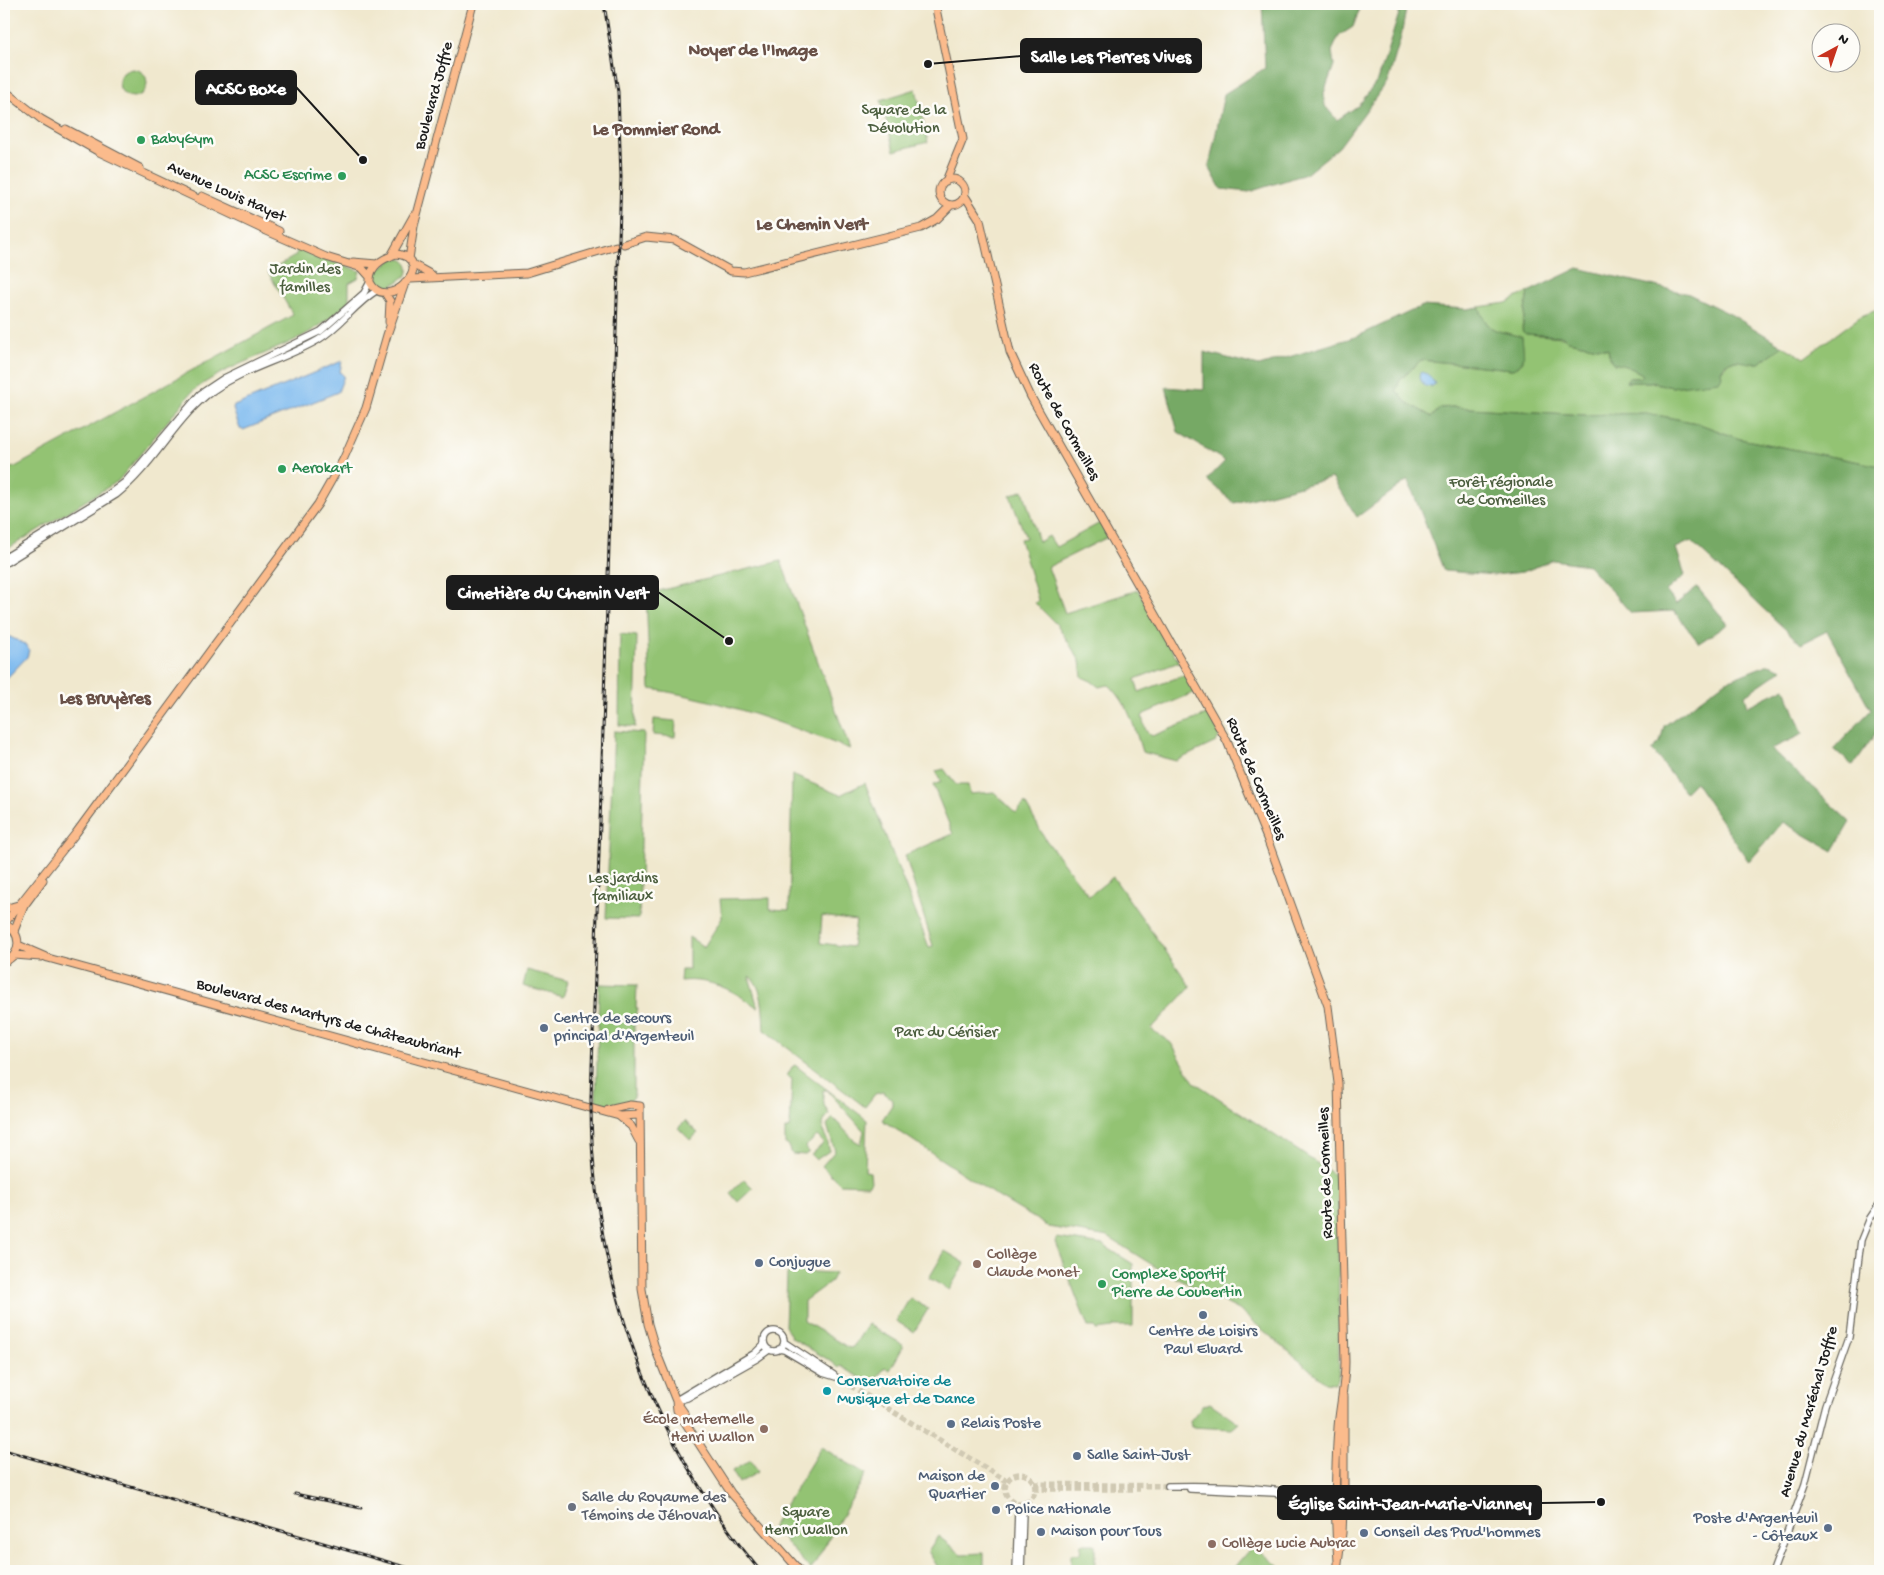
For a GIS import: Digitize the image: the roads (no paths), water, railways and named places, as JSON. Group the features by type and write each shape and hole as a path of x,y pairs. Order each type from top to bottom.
{"main road":[{"name":"Boulevard Joffre","path":"410,261 409,250 473,4"},
{"path":"934,221 941,207 940,188 946,181 963,142 935,4"},
{"name":"Avenue Louis Hayet","path":"4,90 17,102 57,130 113,159 262,229 326,257 362,268 370,280"},
{"name":"Avenue Louis Hayet","path":"17,102 151,174 319,250 344,260 377,264"},
{"path":"957,157 956,172 959,182"},
{"path":"624,244 646,237 675,240 731,271 739,273 921,228 934,221 965,196 964,187 959,182 953,180 946,181"},
{"name":"Boulevard Joffre","path":"391,256 406,232 423,194"},
{"name":"Route de Cormeilles","path":"965,196 981,221 1010,352 1031,397 1227,741 1268,841 1328,1006 1338,1083 1345,1377 1339,1506 1342,1533 1337,1571"},
{"path":"941,198 969,210 981,221"},
{"path":"438,276 427,273 398,254 377,264 370,280 376,291 385,293 408,281 438,276 527,273 616,246"},
{"path":"4,962 14,955 18,945 14,931 24,906 329,486 366,408 387,335 413,272 410,261"},
{"path":"385,293 391,305 387,335"},
{"path":"14,931 4,924 76,833"},
{"path":"4,909 18,905"},
{"name":"Boulevard des Martyrs de Châteaubriant","path":"18,945 48,958 619,1116 640,1115 640,1106 600,1110"},
{"name":"Boulevard des Martyrs de Châteaubriant","path":"14,955 48,958"},
{"path":"640,1115 642,1288 648,1324 656,1351 676,1401 677,1410 731,1493 800,1571"},
{"path":"619,1116 631,1126 640,1144"}],"street":[{"path":"4,558 120,486 141,465 186,408 200,394 224,378 321,331 364,293 370,280"},
{"path":"4,564 116,495 131,483 193,408 211,392 230,380 319,340 376,291"},
{"name":"Avenue du Maréchal Joffre","path":"1773,1571 1805,1484 1825,1405 1849,1337 1861,1240 1870,1218 1880,1203"},
{"path":"676,1401 687,1398 758,1358 766,1347 766,1334 774,1330 782,1334 784,1342 780,1350"},
{"path":"766,1347 784,1350 823,1373 836,1377 784,1342"},
{"path":"1168,1488 1257,1487 1300,1493 1339,1506"},
{"path":"1016,1571 1020,1511 1021,1571"}],"water":[{"path":"342,361 340,372 344,376 338,392 243,430 240,429 233,409 234,406"},
{"path":"1420,372 1428,374 1435,384 1431,387 1425,386 1419,378"},
{"path":"4,634 25,644 29,650 27,657 4,681"}],"tunnel":[{"path":"836,1377 1007,1481"},
{"path":"1020,1474 1030,1479 1035,1489 1030,1499 1020,1504 1010,1499 1005,1489 1010,1479 1020,1474"},
{"path":"1034,1484 1168,1486"},
{"path":"1034,1489 1140,1489"}],"railway":[{"path":"604,4 618,92 621,177 591,1098 593,1163 601,1226 615,1289 634,1350 657,1408 687,1465 721,1519 760,1571"},
{"path":"4,1450 419,1571"},
{"path":"295,1494 361,1508"}],"place":[{"name":"Salle Les Pierres Vives","path":"928,64"},
{"name":"BabyGym","path":"141,140"},
{"name":"ACSC Boxe","path":"363,160"},
{"name":"ACSC Escrime","path":"342,176"},
{"name":"Aerokart","path":"282,469"},
{"name":"Cimetière du Chemin Vert","path":"729,641"},
{"name":"Centre de secours principal d'Argenteuil","path":"544,1028"},
{"name":"Conjugue","path":"759,1263"},
{"name":"Collège Claude Monet","path":"977,1264"},
{"name":"Complexe Sportif Pierre de Coubertin","path":"1102,1284"},
{"name":"Centre de Loisirs Paul Eluard","path":"1203,1315"},
{"name":"Conservatoire de Musique et de Dance","path":"827,1391"},
{"name":"Relais Poste","path":"951,1424"},
{"name":"École maternelle Henri Wallon","path":"764,1429"},
{"name":"Salle Saint-Just","path":"1077,1456"},
{"name":"Maison de Quartier","path":"995,1486"},
{"name":"Église Saint-Jean-Marie-Vianney","path":"1601,1502"},
{"name":"Salle du Royaume des Témoins de Jéhovah","path":"572,1507"},
{"name":"Police nationale","path":"996,1510"},
{"name":"Poste d'Argenteuil - Côteaux","path":"1828,1528"},
{"name":"Maison pour Tous","path":"1041,1532"},
{"name":"Conseil des Prud'hommes","path":"1364,1533"},
{"name":"Collège Lucie Aubrac","path":"1212,1544"}],"district":[{"name":"Noyer de l'Image","path":"753,51"},
{"name":"Le Pommier Rond","path":"656,130"},
{"name":"Le Chemin Vert","path":"812,225"},
{"name":"Les Bruyères","path":"105,699"}],"park label":[{"name":"Square de la Dévolution","path":"904,120"},
{"name":"Jardin des familles","path":"305,279"},
{"name":"Forêt régionale de Cormeilles","path":"1501,492"},
{"name":"Les jardins familiaux","path":"623,888"},
{"name":"Parc du Cérisier","path":"946,1033"},
{"name":"Square Henri Wallon","path":"806,1522"}]}
